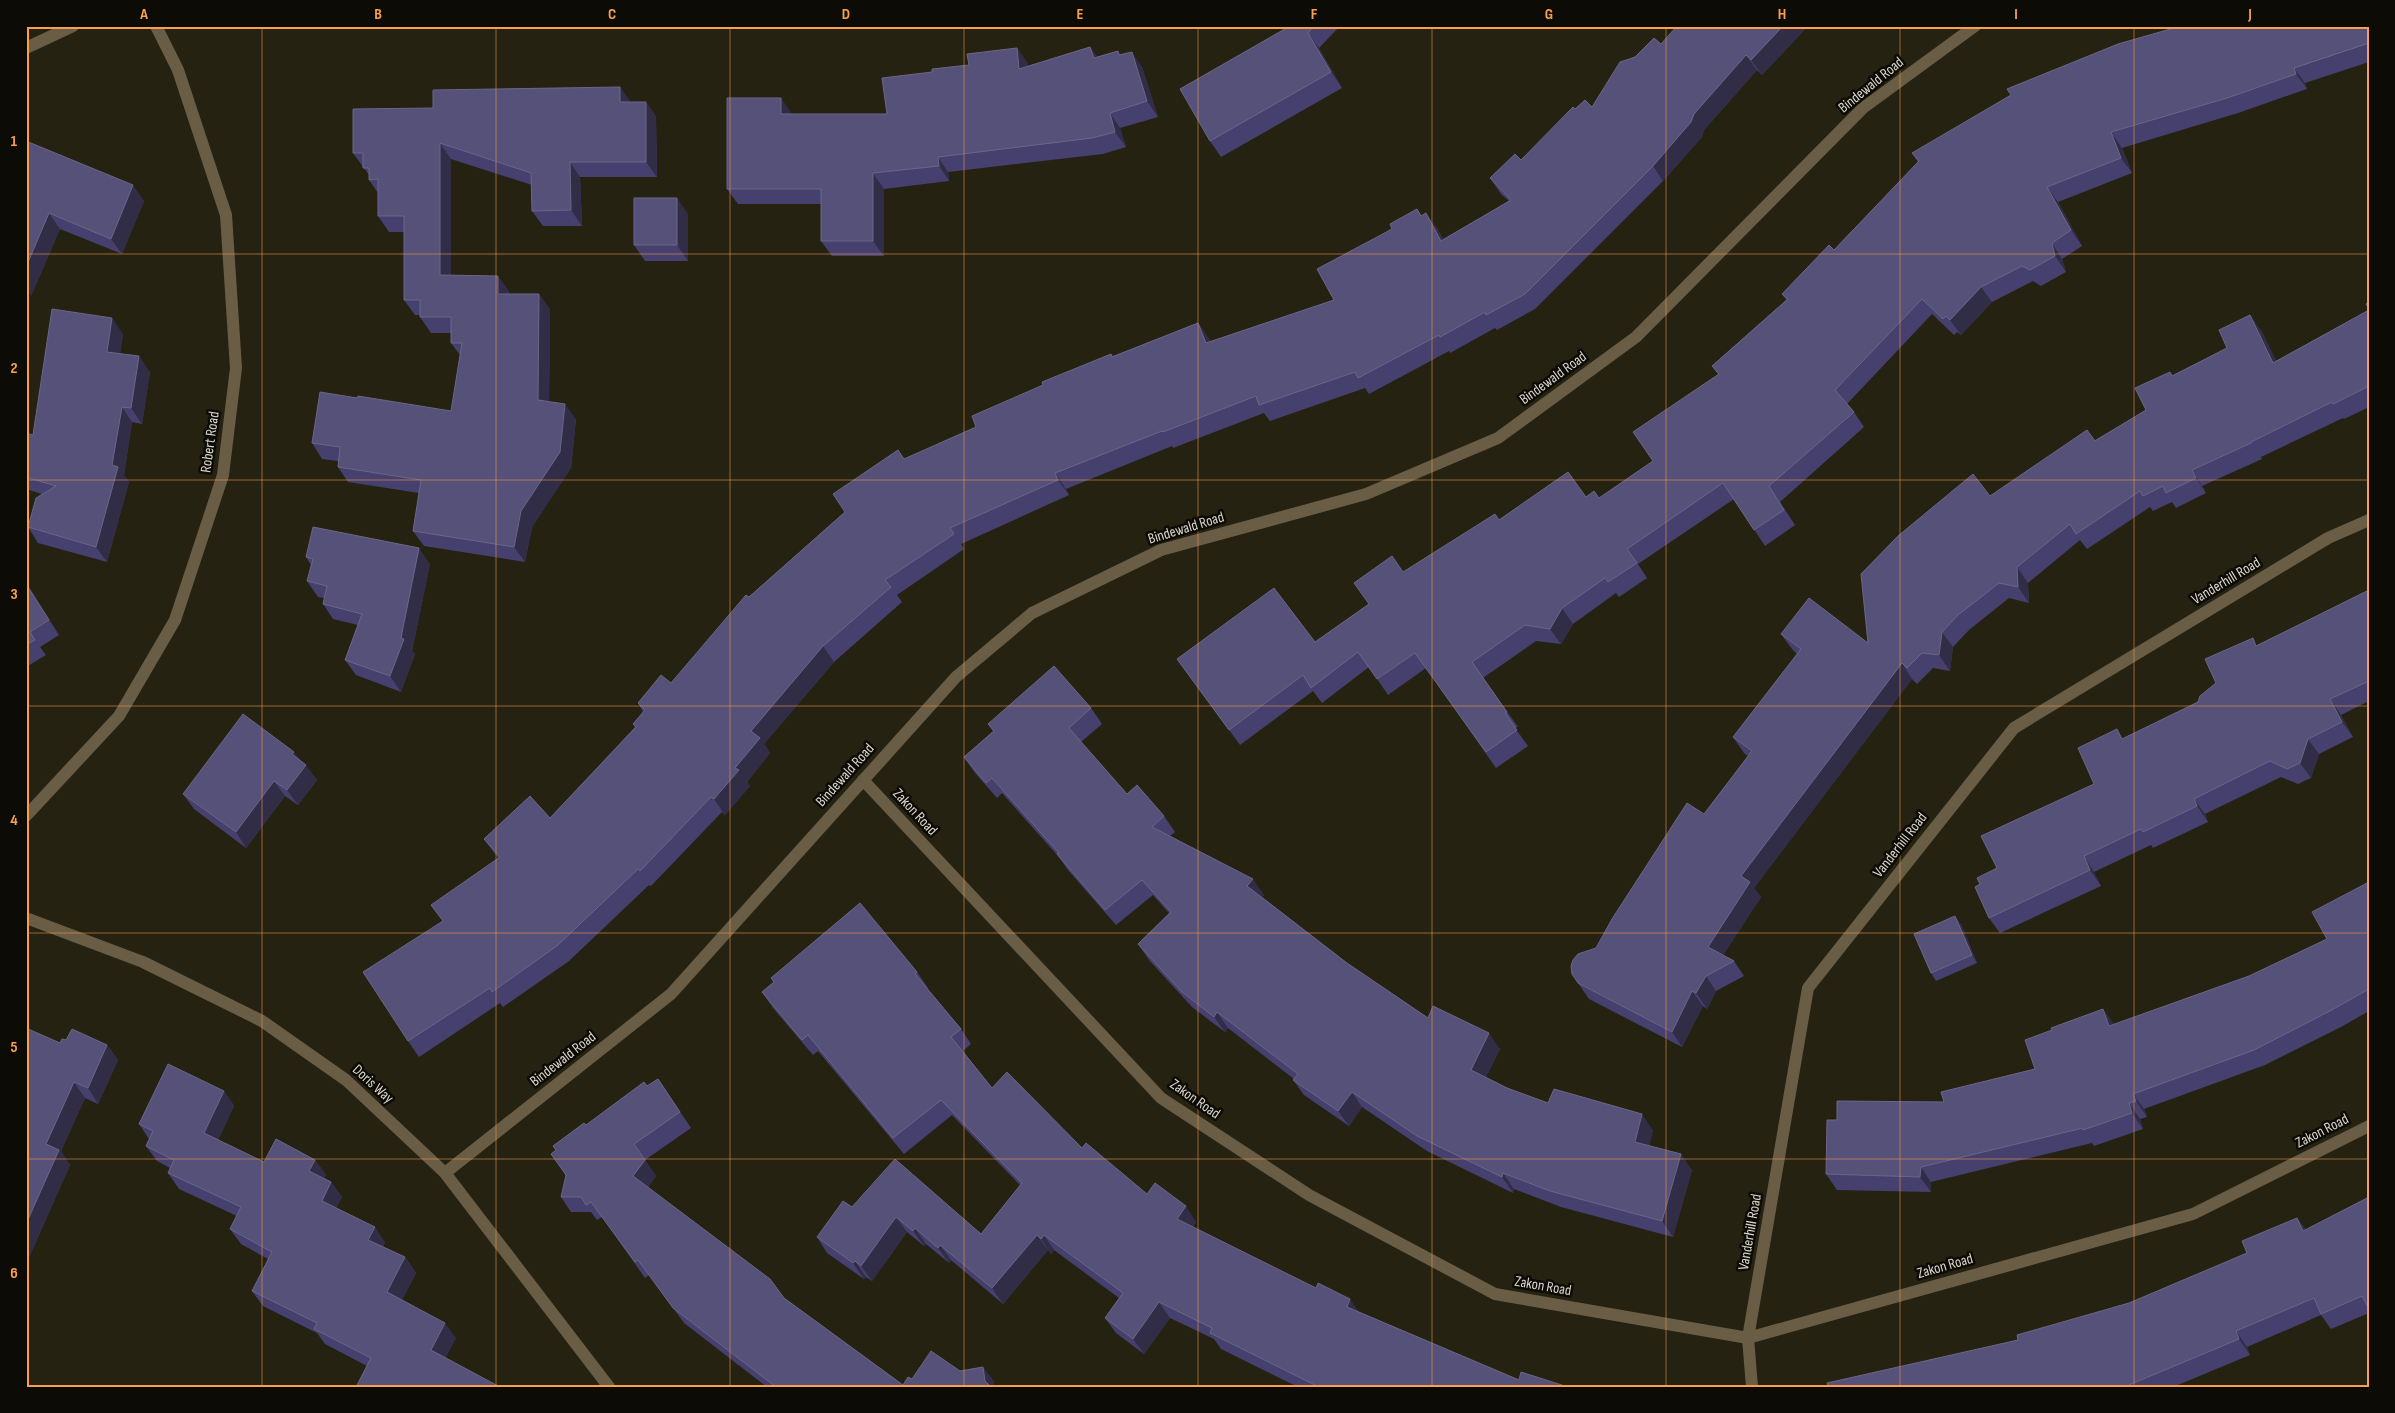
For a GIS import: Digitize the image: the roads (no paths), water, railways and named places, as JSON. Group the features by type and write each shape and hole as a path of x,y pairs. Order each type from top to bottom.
{"street":[{"path":"26,48 73,26"},
{"name":"Robert Road","path":"26,816 119,716 175,620 223,475 236,368 226,215 178,70 156,26"},
{"name":"Bindewald Road","path":"445,1173 671,994 956,677 1032,613 1161,550 1366,494 1498,438 1636,337 1863,108 1975,26"},
{"name":"Vanderhill Road","path":"1752,1387 1748,1338 1808,988 2014,728 2328,538 2369,520"},
{"name":"Zakon Road","path":"862,780 1161,1098 1309,1196 1495,1294 1748,1338 2193,1214 2369,1126"},
{"name":"Doris Way","path":"26,918 143,962 262,1021 346,1080 445,1173 609,1387"}]}
